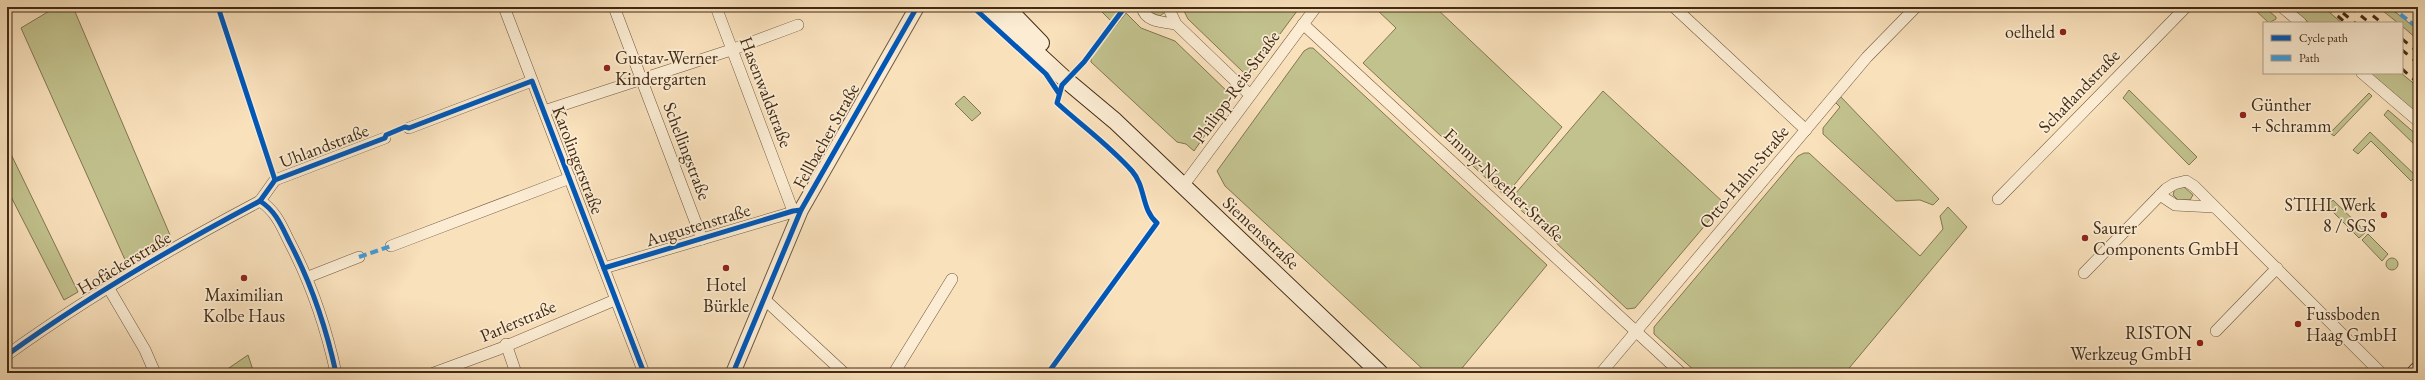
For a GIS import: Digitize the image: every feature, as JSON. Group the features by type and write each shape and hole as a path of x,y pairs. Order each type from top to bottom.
{"main road":[{"name":"Siemensstraße","path":"987,7 1066,80 1115,121"},
{"name":"Siemensstraße","path":"1006,7 1115,121 1380,373"},
{"path":"2415,373 2418,370"}],"street":[{"name":"Karolingerstraße","path":"504,7 644,373"},
{"name":"Schellingstraße","path":"614,7 702,239"},
{"name":"Hasenwaldstraße","path":"716,7 731,50 797,211"},
{"name":"Fellbacher Straße","path":"733,373 797,211 917,7"},
{"path":"906,26 929,7"},
{"path":"1142,7 1144,13 1149,18 1176,24"},
{"path":"1168,7 1176,24 1250,95"},
{"name":"Philipp-Reis-Straße","path":"1183,186 1316,7"},
{"path":"1674,7 1806,130"},
{"name":"Otto-Hahn-Straße","path":"1601,373 1867,57 1916,7"},
{"name":"Schaflandstraße","path":"1998,199 2186,7"},
{"path":"2282,7 2300,22"},
{"name":"Emmy-Noether-Straße","path":"1303,24 1681,373"},
{"path":"544,111 731,50 798,25"},
{"path":"2363,74 2418,121"},
{"path":"409,128 532,81"},
{"name":"Uhlandstraße","path":"260,201 275,180 385,138"},
{"name":"Karolingerstraße","path":"390,246 570,178"},
{"path":"2084,273 2160,195 2174,184 2186,182 2214,207 2381,373"},
{"path":"2160,195 2175,205 2214,207"},
{"path":"260,201 274,213 308,277 328,334 336,373"},
{"name":"Hofäckerstraße","path":"7,355 108,287 202,232 260,201"},
{"name":"Augustenstraße","path":"604,268 797,211"},
{"path":"308,277 359,257"},
{"path":"2216,331 2276,268"},
{"path":"894,373 952,279"},
{"path":"108,287 145,350 155,373"},
{"path":"763,298 844,373"},
{"name":"Parlerstraße","path":"434,373 616,300"},
{"path":"506,344 516,373"}],"green space":[{"path":"56,7 73,7 170,235 126,262 21,28"},
{"path":"1097,7 1121,7 1111,21"},
{"path":"1147,7 1163,7 1165,12 1160,16 1149,12"},
{"path":"1182,7 1300,7 1251,73 1243,72 1188,19"},
{"path":"1374,7 1435,7 1562,127 1505,196 1363,63 1396,28"},
{"path":"2252,7 2264,7 2276,17 2276,19 2268,22"},
{"path":"2291,7 2323,7 2341,22 2308,22"},
{"path":"2378,7 2389,7 2418,30 2418,40 2403,27 2403,22 2397,22"},
{"path":"1126,13 1141,28 1175,41 1232,96 1194,151 1186,144 1177,142 1091,62 1091,57"},
{"path":"1309,48 1313,48 1547,265 1458,373 1427,373 1225,186 1217,171 1304,51"},
{"path":"2370,74 2402,74 2418,87 2418,115"},
{"path":"2129,90 2197,157 2189,165 2123,98"},
{"path":"1603,91 1724,203 1635,308 1627,309 1510,200"},
{"path":"2369,93 2372,96 2334,136 2330,133"},
{"path":"1839,95 1939,199 1933,205 1920,200 1896,201 1823,134 1823,128 1840,107 1834,101"},
{"path":"964,96 981,113 972,121 955,104"},
{"path":"2388,110 2418,136 2416,146 2384,115"},
{"path":"2370,132 2416,176 2411,181 2371,141 2358,154 2353,150"},
{"path":"7,146 78,292 64,300 7,189"},
{"path":"1804,153 1809,153 1920,256 1943,229 1940,216 1948,207 1967,227 1845,373 1697,373 1654,334 1654,327 1798,156"},
{"path":"2183,186 2193,195 2190,200 2178,200 2173,195 2175,188"},
{"path":"2333,200 2366,232 2359,238 2327,206"},
{"path":"2368,234 2388,254 2382,261 2362,240"},
{"path":"2390,258 2394,258 2398,264 2394,270 2390,270 2386,266 2386,262"},
{"path":"248,355 254,373 228,373 226,370"}],"railway":[{"path":"2327,7 2345,22"},
{"path":"2350,7 2369,22"},
{"path":"2362,7 2381,22"},
{"path":"2343,13 2354,22"},
{"path":"2403,40 2418,52"},
{"path":"2403,51 2418,63"},
{"path":"2403,70 2418,83"}],"marked path":[{"path":"2391,7 2418,28"},
{"path":"359,257 391,246"}],"cycle path":[{"path":"218,7 275,180"},
{"path":"733,373 801,210 917,7"},
{"path":"973,7 1046,74 1058,92"},
{"path":"1048,373 1157,223 1148,211 1140,184 1132,171 1105,144 1057,103 1062,85 1084,62 1125,7"},
{"path":"260,201 275,180 385,138 386,135 405,127 409,128 532,81 644,373"},
{"path":"260,201 266,205 278,220 312,290 328,339 336,373"},
{"path":"7,355 99,293 195,236 260,201"},
{"path":"604,268 793,211 801,210"}],"place":[{"name":"oelheld","path":"2063,32"},
{"name":"Gustav-Werner Kindergarten","path":"607,68"},
{"name":"Günther + Schramm","path":"2243,115"},
{"name":"STIHL Werk 8 / SGS","path":"2384,215"},
{"name":"Saurer Components GmbH","path":"2085,238"},
{"name":"Hotel Bürkle","path":"726,268"},
{"name":"Maximilian Kolbe Haus","path":"244,278"},
{"name":"Fussboden Haag GmbH","path":"2298,324"},
{"name":"RISTON Werkzeug GmbH","path":"2200,343"}]}
